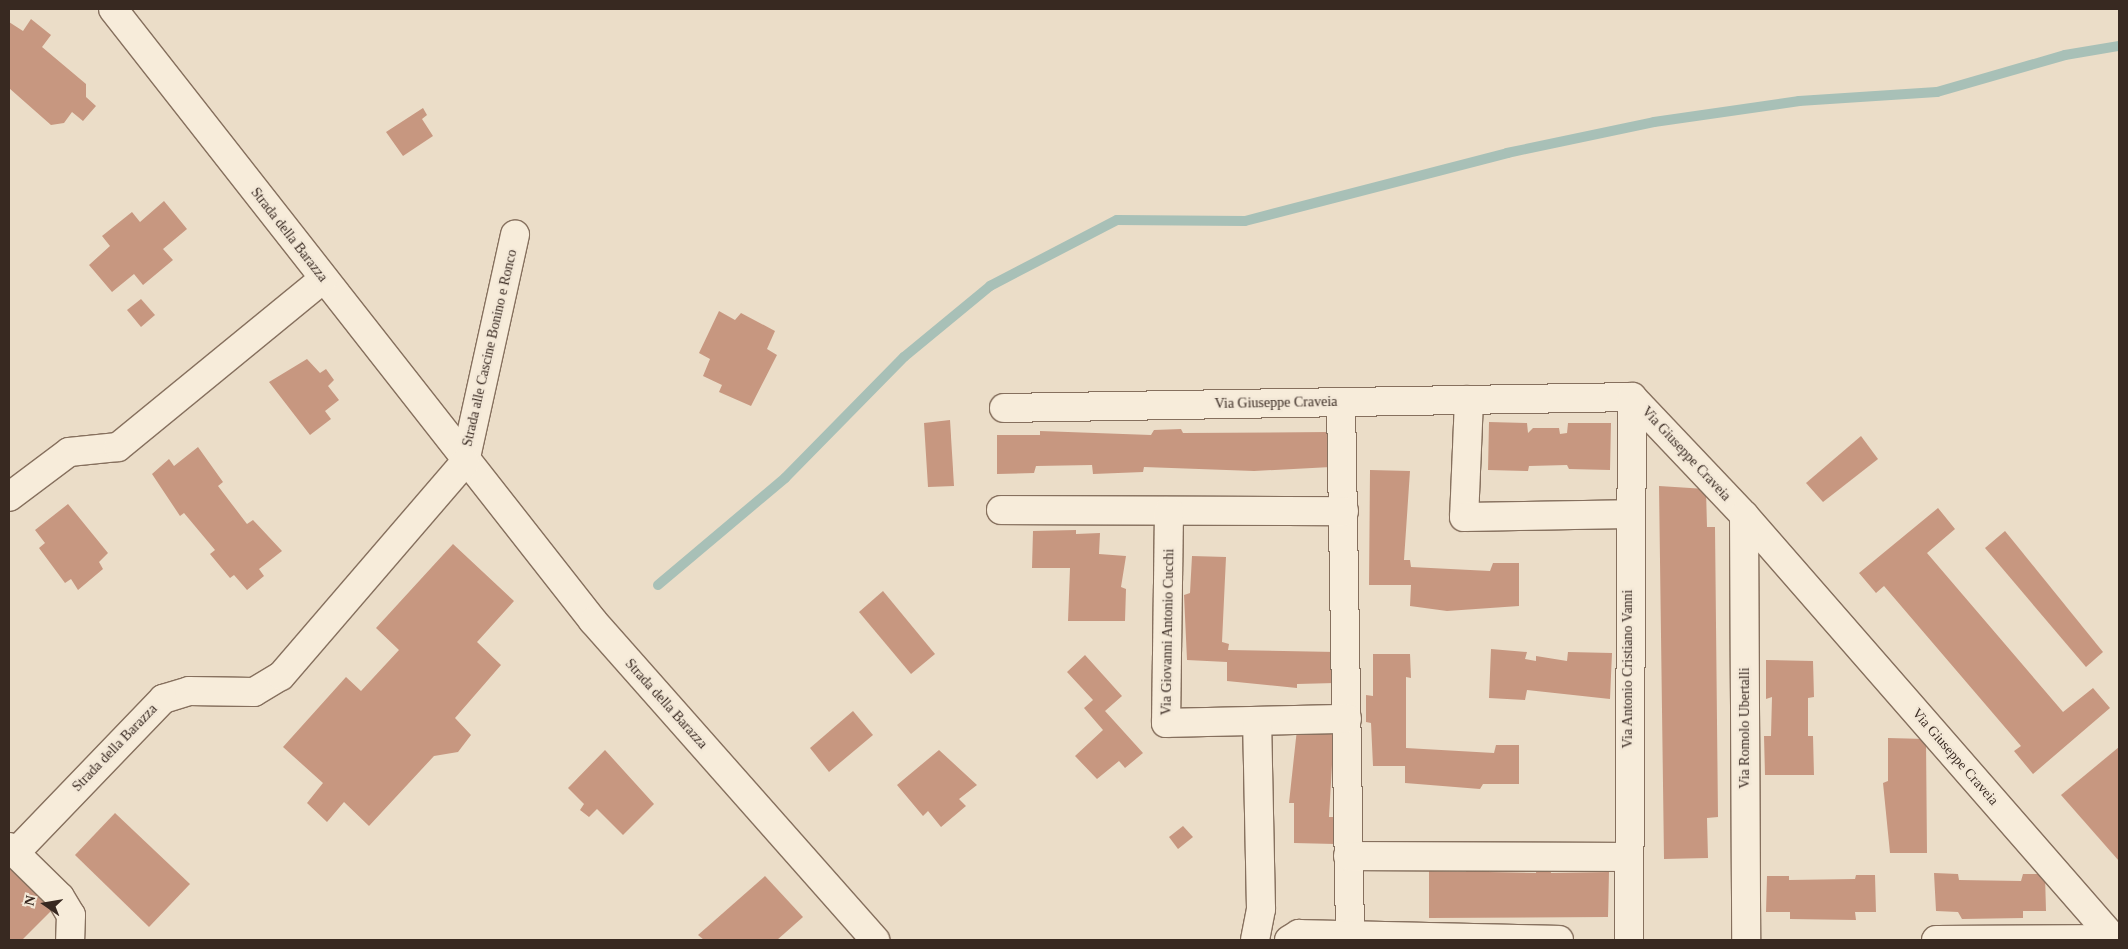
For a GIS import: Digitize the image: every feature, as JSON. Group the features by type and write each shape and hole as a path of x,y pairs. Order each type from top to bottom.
{"street":[{"name":"Strada della Barazza","path":"113,9 465,462 593,622 875,940"},
{"name":"Strada alle Cascine Bonino e Ronco","path":"465,462 515,234"},
{"path":"9,497 69,452 118,448 323,279"},
{"name":"Via Giuseppe Craveia","path":"1004,408 1632,397 1744,515 2116,940"},
{"name":"Via Antonio Cristiano Vanni","path":"1629,940 1628,514 1632,397"},
{"path":"1469,400 1464,517 1628,514"},
{"path":"1342,402 1350,935"},
{"name":"Strada della Barazza","path":"12,850 163,699 189,691 254,692 282,676 465,462"},
{"path":"1001,510 1344,512"},
{"name":"Via Giovanni Antonio Cucchi","path":"1170,510 1166,723 1347,719"},
{"name":"Via Romolo Ubertalli","path":"1744,515 1746,940"},
{"path":"1255,940 1261,909 1257,721"},
{"path":"12,850 60,897 71,915 70,940"},
{"path":"1348,856 1628,857"},
{"path":"1289,940 1299,934 1559,940"},
{"path":"1936,940 2116,940"}],"building":[{"path":"31,19 51,35 42,47 86,84 86,97 96,106 83,121 72,112 64,123 51,125 9,88 9,22 23,31"},
{"path":"423,108 427,115 422,119 433,136 403,156 386,132"},
{"path":"164,201 187,229 163,249 173,260 143,285 134,274 112,292 89,265 110,246 102,236 132,212 140,222"},
{"path":"141,299 155,315 141,327 127,310"},
{"path":"719,311 735,320 741,313 775,331 767,349 777,355 751,406 719,392 722,385 703,376 710,359 699,353"},
{"path":"307,359 320,373 326,369 334,380 328,386 339,400 325,411 331,419 310,435 269,382"},
{"path":"950,420 954,486 928,487 924,423"},
{"path":"1489,422 1527,423 1528,433 1533,428 1559,428 1560,434 1567,433 1568,423 1611,423 1610,470 1569,469 1567,465 1529,466 1528,471 1488,470"},
{"path":"1181,429 1183,433 1330,432 1331,467 1254,471 1144,467 1143,472 1093,474 1092,465 1036,466 1034,473 997,474 997,435 1040,435 1040,431 1151,435 1154,430"},
{"path":"1861,436 1878,459 1823,502 1806,483"},
{"path":"198,447 223,482 218,486 247,524 253,520 282,551 259,569 264,576 247,590 234,575 230,578 210,554 215,550 184,513 180,516 152,474 169,459 174,466"},
{"path":"1370,470 1410,471 1404,560 1410,560 1411,567 1490,571 1493,563 1519,563 1519,606 1447,611 1410,606 1411,585 1369,585"},
{"path":"1659,486 1706,489 1707,527 1715,527 1718,817 1707,818 1708,858 1664,859"},
{"path":"68,504 108,553 99,562 103,569 78,590 71,579 65,583 39,548 45,543 35,530"},
{"path":"1938,508 1955,529 1927,553 2063,712 2093,688 2110,708 2033,774 2014,751 2021,746 1884,586 1876,593 1859,573"},
{"path":"1076,530 1076,534 1100,533 1099,554 1126,556 1121,587 1126,589 1125,621 1068,621 1070,568 1032,568 1033,531"},
{"path":"2005,531 2103,652 2086,667 1985,548"},
{"path":"453,544 514,601 477,642 501,665 455,718 471,735 458,752 434,756 369,826 344,802 327,822 307,803 323,783 283,747 346,677 361,691 399,650 376,628"},
{"path":"1192,556 1226,557 1222,642 1229,644 1228,650 1336,652 1335,683 1297,684 1297,688 1227,681 1227,662 1187,660 1184,595 1190,593"},
{"path":"883,591 935,654 911,674 859,612"},
{"path":"1491,649 1527,652 1525,659 1536,661 1536,656 1567,661 1568,652 1612,653 1610,699 1527,690 1525,700 1489,698"},
{"path":"1373,654 1410,654 1411,678 1406,677 1406,748 1494,753 1496,745 1519,745 1519,784 1483,784 1480,789 1405,783 1405,766 1373,766 1371,723 1366,722 1366,695 1373,696"},
{"path":"1085,655 1122,696 1105,711 1143,753 1125,768 1119,761 1097,779 1075,756 1103,730 1084,708 1093,700 1067,672"},
{"path":"1766,660 1813,661 1814,697 1808,698 1808,736 1813,736 1814,775 1765,775 1764,736 1771,736 1772,697 1766,699"},
{"path":"853,711 873,735 829,772 810,748"},
{"path":"1297,729 1334,730 1329,817 1334,817 1335,844 1294,843 1294,803 1289,803"},
{"path":"1888,738 1926,739 1927,853 1890,853 1883,783 1888,781"},
{"path":"2119,747 2119,861 2061,795"},
{"path":"605,750 654,804 623,835 597,809 589,817 580,810 584,804 568,788"},
{"path":"939,750 977,785 959,799 966,806 941,827 928,811 923,816 897,785"},
{"path":"115,813 190,884 149,927 75,855"},
{"path":"1183,826 1193,837 1178,849 1169,837"},
{"path":"9,864 54,908 22,940 9,940"},
{"path":"1466,865 1489,866 1489,872 1536,873 1537,865 1550,866 1551,873 1609,872 1608,917 1429,918 1429,871 1466,872"},
{"path":"1934,873 1958,874 1959,880 2021,881 2023,874 2045,874 2046,911 2023,911 2023,918 1962,919 1958,912 1936,911"},
{"path":"1856,875 1875,875 1876,912 1855,912 1856,920 1790,919 1790,912 1766,912 1767,876 1789,876 1789,880 1855,879"},
{"path":"765,876 803,917 777,940 704,940 698,935"}],"waterway":[{"path":"658,585 785,478 904,357 990,286 1117,220 1245,221 1507,153 1654,122 1799,101 1937,92 2065,55 2119,46"}]}
